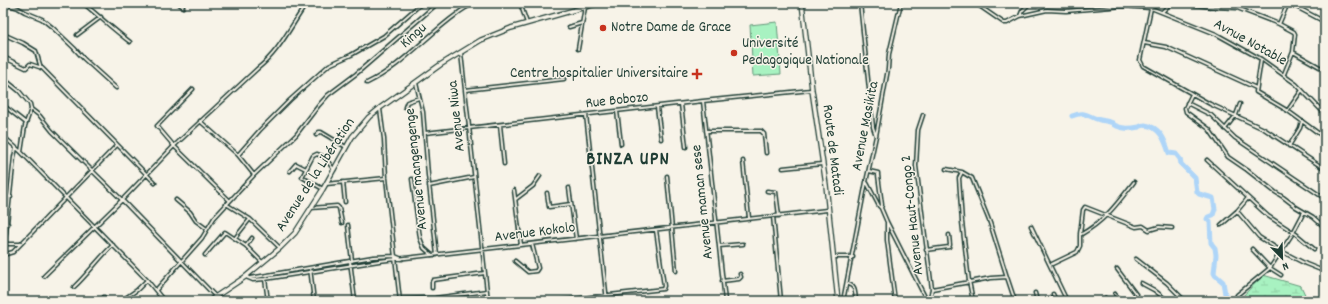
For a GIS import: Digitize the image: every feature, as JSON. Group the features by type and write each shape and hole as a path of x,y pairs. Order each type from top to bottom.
{"main road":[{"name":"Avenue de la Libération","path":"209,301 216,299 248,278 262,262 280,248 295,233 326,184 346,148 363,124 380,108 461,52 495,33 584,5 599,3"},
{"name":"Route de Matadi","path":"802,3 812,90 826,184 827,210 838,301"}],"street":[{"path":"3,3 42,19 54,28 84,60 116,88"},
{"path":"83,3 116,32 130,42"},
{"path":"178,3 183,8"},
{"path":"44,276 122,200 174,146 271,57 280,46 306,3"},
{"path":"238,155 290,100 329,65 351,55 384,36 422,3"},
{"path":"156,290 202,238 214,218 229,200 296,135 328,95 356,74 438,3"},
{"name":"Kingu","path":"367,83 380,77 393,68 458,13 475,3"},
{"path":"520,3 527,23"},
{"path":"860,3 873,127 876,136"},
{"name":"Avenue Masikita","path":"844,301 876,136 890,54 901,3"},
{"name":"Avnue Notable","path":"975,3 1004,23 1007,23 1020,16 1047,10 1066,11 1122,6 1151,8 1216,34 1261,59 1284,74 1322,111"},
{"path":"1020,16 1030,3"},
{"path":"1162,12 1171,3"},
{"path":"1178,3 1237,8 1279,24 1294,32 1293,52 1284,74"},
{"path":"1279,24 1288,3 1325,22"},
{"path":"578,49 584,5"},
{"path":"1151,8 1140,60 1143,66 1210,104 1264,129 1325,169"},
{"path":"77,35 100,17"},
{"path":"569,27 582,23"},
{"path":"3,34 36,51 42,68 155,183"},
{"path":"1144,43 1166,47 1256,88"},
{"name":"Avenue Niwa","path":"461,52 488,301"},
{"path":"1293,52 1325,70"},
{"path":"3,56 26,68 30,64 42,68"},
{"path":"1261,59 1256,88 1257,94 1288,111 1325,138"},
{"path":"3,78 28,99 30,104 31,109 26,123 22,152"},
{"path":"465,90 564,79"},
{"name":"Avenue mangengenge","path":"416,82 423,112 429,186 437,255"},
{"path":"193,88 157,126 174,146 229,200"},
{"name":"Rue Bobozo","path":"424,133 812,90"},
{"path":"1288,111 1302,90"},
{"path":"1192,94 1185,108 1186,112 1209,129 1228,158 1313,217 1323,226"},
{"path":"405,107 407,102 419,98"},
{"name":"Avenue maman sese","path":"703,101 725,301"},
{"path":"1187,103 1211,115 1235,138 1321,196"},
{"path":"681,104 686,147"},
{"path":"1225,129 1236,115 1240,104"},
{"path":"3,105 26,123"},
{"path":"657,107 661,139"},
{"path":"380,108 384,139 386,178 400,300 435,298 487,291"},
{"path":"31,109 40,116 52,131 182,260 216,299"},
{"path":"617,111 621,144"},
{"path":"586,115 607,301"},
{"name":"Avenue Haut-Congo 2","path":"923,115 918,130 916,166 932,289 928,301"},
{"path":"200,121 238,155 254,175"},
{"path":"1289,146 1300,128 1302,121"},
{"path":"500,125 504,164"},
{"path":"706,131 760,131 764,134 766,153"},
{"path":"316,135 321,132 346,148"},
{"path":"3,136 22,152 95,226 147,280 164,301"},
{"path":"3,255 13,252 117,145"},
{"path":"16,148 5,242 8,244 20,244"},
{"path":"323,189 302,177 313,156 317,154 325,159 334,170"},
{"path":"1207,160 1268,216 1314,249"},
{"path":"743,161 749,218"},
{"path":"290,171 296,164 306,170"},
{"path":"783,168 822,164"},
{"path":"946,169 962,172 973,180 990,223 1015,301"},
{"path":"868,172 878,173 882,205 881,208"},
{"path":"962,172 959,178 960,197 969,283 973,301"},
{"path":"516,199 533,186 540,176"},
{"path":"667,176 676,271"},
{"path":"429,186 474,177"},
{"path":"326,184 386,178"},
{"path":"412,179 420,238 424,248 432,255"},
{"path":"344,182 345,202"},
{"path":"866,182 878,206 881,208 928,301"},
{"path":"1080,235 1108,215 1134,182"},
{"path":"569,188 576,239"},
{"path":"514,190 521,245"},
{"path":"767,191 776,192 779,216"},
{"path":"547,192 549,207 571,204"},
{"path":"3,196 11,197"},
{"path":"1221,225 1237,211 1248,198"},
{"path":"176,200 190,212 196,221 207,229"},
{"path":"226,204 250,219 280,248"},
{"path":"311,208 337,206 339,208 342,223"},
{"path":"1050,265 1077,252 1080,246 1084,208 1108,215 1136,228 1143,226 1149,230 1159,227 1172,228"},
{"name":"Avenue Kokolo","path":"248,278 254,280 265,279 351,265 432,255 827,210"},
{"path":"1237,211 1254,232 1281,250 1306,264 1321,270 1325,274"},
{"path":"1237,295 1270,268 1293,233 1304,212"},
{"path":"773,216 781,301"},
{"path":"235,238 250,219"},
{"path":"887,222 887,240 895,301"},
{"path":"3,224 8,224"},
{"path":"348,225 355,301"},
{"path":"1031,226 1067,301"},
{"path":"556,301 661,290 664,288 656,230"},
{"path":"205,255 225,232 246,246 262,262"},
{"path":"926,250 949,247 949,235"},
{"path":"246,246 252,238"},
{"path":"515,261 528,272 536,271 538,268 532,244"},
{"path":"719,246 743,244"},
{"path":"74,287 89,273 96,261 113,245"},
{"path":"1252,249 1270,268 1281,275"},
{"path":"248,278 351,261 395,256 402,259"},
{"path":"833,257 853,257"},
{"path":"1136,259 1167,283 1186,301"},
{"path":"310,268 314,301"},
{"path":"1117,269 1141,301"},
{"path":"432,288 432,282 434,280 485,273"},
{"path":"722,281 739,279 741,277 740,274"},
{"name":"Avenue Haut-Congo 2","path":"932,289 992,278 1007,277"},
{"path":"265,279 268,301"},
{"path":"121,301 137,290 147,280"},
{"path":"1141,283 1154,290 1168,301"},
{"path":"848,284 852,285 855,289 856,301"},
{"path":"1035,294 1037,301"},
{"path":"1053,294 1056,301"},
{"path":"1115,294 1120,301"},
{"path":"104,297 105,301"}],"green space":[{"path":"777,22 781,74 753,76 750,25"},
{"path":"1263,275 1301,286 1308,301 1245,301 1241,298"}],"waterway":[{"path":"1072,116 1084,114 1096,119 1113,123 1114,125 1120,127 1132,128 1145,125 1155,128 1158,131 1164,139 1169,153 1176,154 1180,159 1181,164 1195,178 1197,192 1213,198 1215,209 1213,215 1207,219 1210,222 1211,243 1215,248 1216,255 1214,273 1223,282 1226,300 1228,301"},
{"path":"1232,301 1235,299 1241,301"}],"place":[{"name":"Notre Dame de Grace","path":"603,28"},
{"name":"Université Pedagogique Nationale","path":"734,53"},
{"name":"Centre hospitalier Universitaire","path":"697,74"}],"district":[{"name":"BINZA UPN","path":"628,160"}]}
